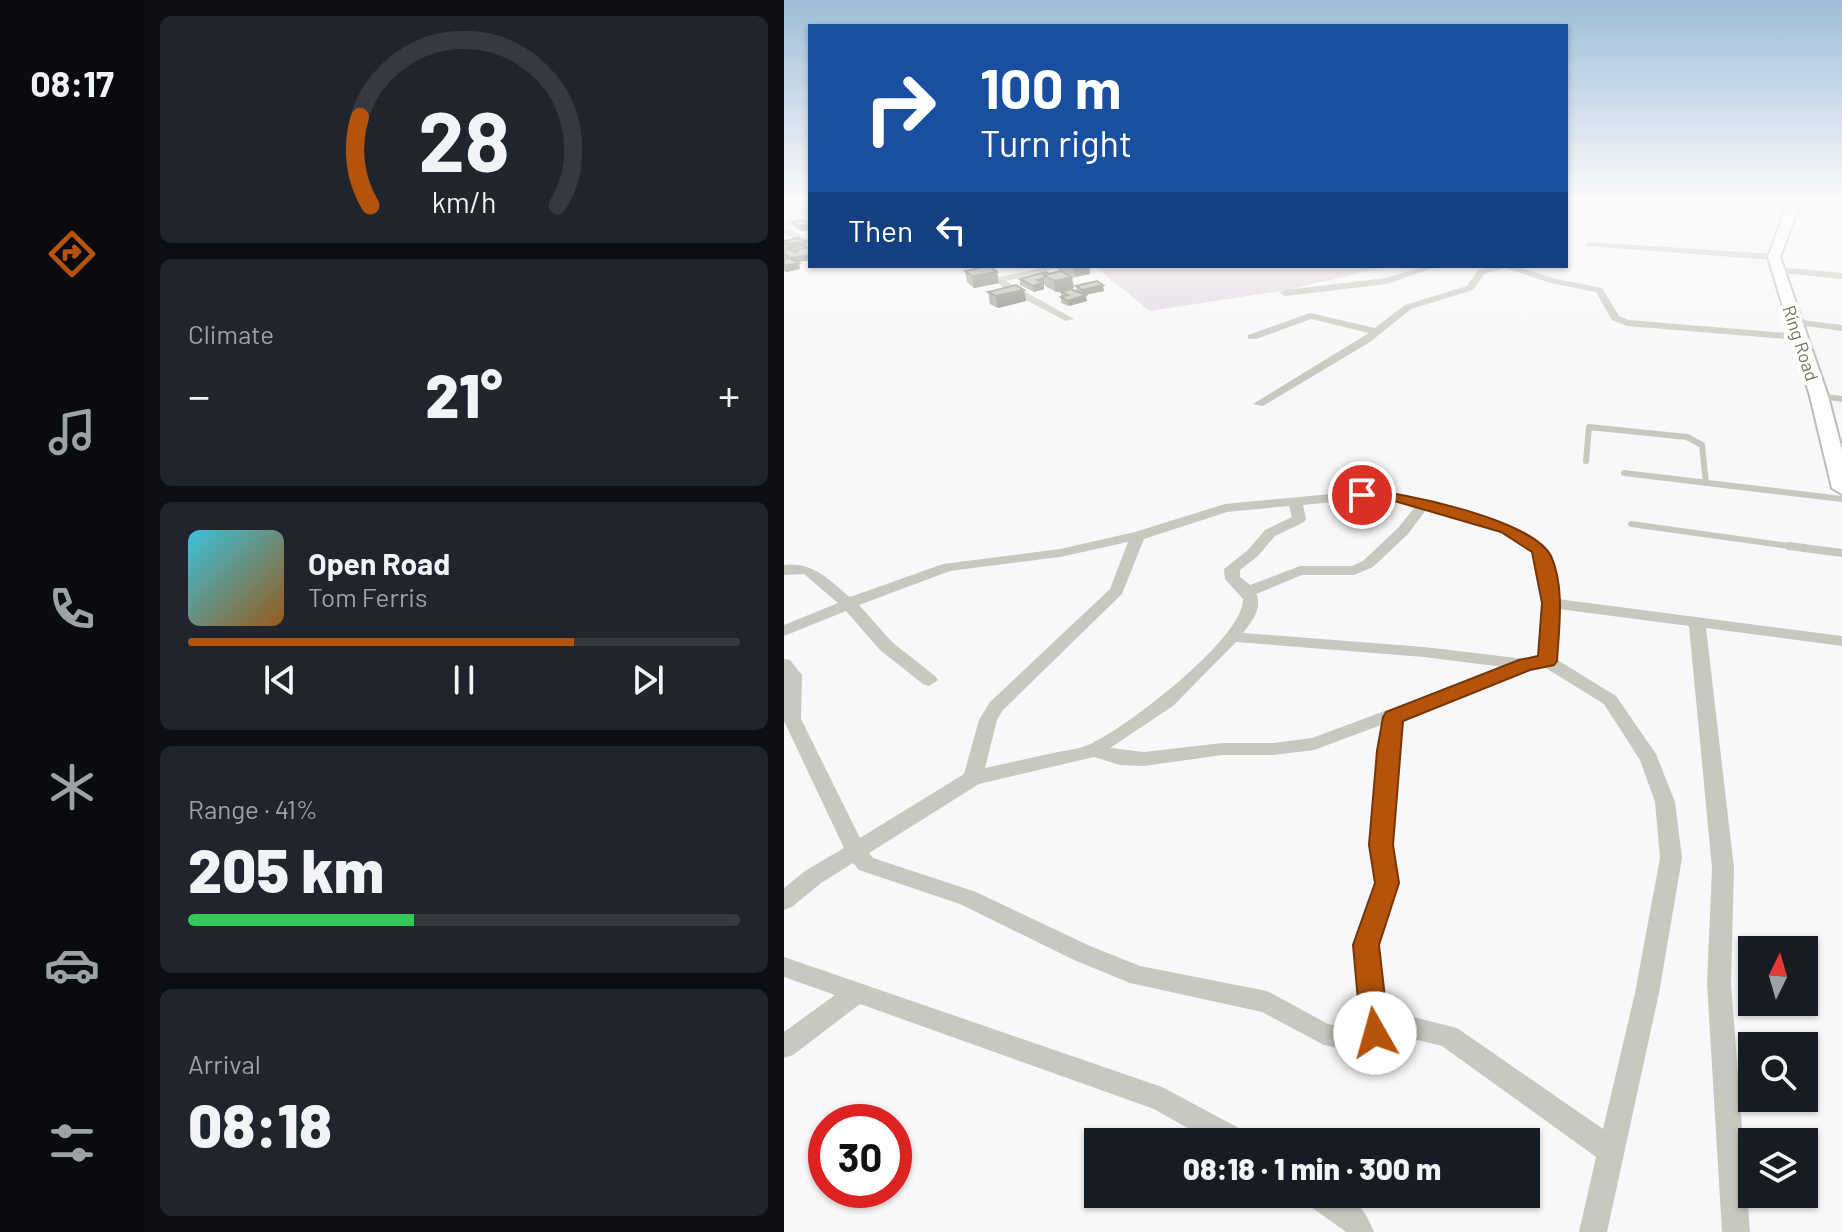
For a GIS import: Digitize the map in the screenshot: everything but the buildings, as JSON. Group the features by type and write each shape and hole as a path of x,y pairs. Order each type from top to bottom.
{"street":[{"path":"1731,258 1776,263 1842,276"},
{"path":"1776,263 1777,258"},
{"name":"Ring Road","path":"1776,263 1819,396 1842,488"},
{"path":"982,268 1069,319"},
{"path":"998,280 1053,268"},
{"path":"1285,293 1387,281 1429,268"},
{"path":"1259,404 1378,332 1408,307 1455,295 1470,288 1480,273 1498,268"},
{"path":"1523,268 1554,281 1599,290 1616,320 1627,323 1796,330 1842,328"},
{"path":"1252,337 1310,316 1378,332"},
{"path":"1819,396 1842,399"},
{"path":"784,631 896,584 948,567 1060,553 1138,536 1225,508 1382,495 1496,524 1530,542 1544,559 1551,603 1537,663"},
{"path":"784,901 813,877 973,778 1094,750 1168,702 1232,637 1250,612 1252,604 1247,592 1233,579 1232,569 1253,553 1270,533 1299,519 1295,501"},
{"path":"1247,592 1300,571 1354,570 1368,564 1403,531 1424,504"},
{"path":"973,778 988,720 996,706 1117,591 1138,536"},
{"path":"784,570 797,568 809,571 850,605 886,646 929,680"},
{"path":"1551,603 1842,641"},
{"path":"1697,622 1723,868 1719,983 1736,1232"},
{"path":"1232,637 1537,663 1610,700 1649,759 1665,802 1671,858 1647,993 1593,1232"},
{"path":"1094,750 1120,758 1144,759 1222,749 1298,747 1328,741 1537,663"},
{"path":"784,664 793,675 792,719 856,852 866,864 968,898 1082,953 1138,976 1267,1002 1324,1034 1338,1037 1413,1028 1448,1036 1610,1150"},
{"path":"1375,1033 1366,945 1387,883 1381,845 1388,751 1394,717"},
{"path":"784,967 1162,1099 1213,1128"},
{"path":"784,1047 858,992"},
{"path":"1337,1208 1355,1220 1360,1232"}],"lane":[{"path":"1586,461 1589,427 1687,437 1702,445 1706,483"},
{"path":"1624,473 1842,499"},
{"path":"1631,524 1842,553"}],"shaded area":[{"path":"1096,268 1380,268 1287,290 1150,311"}],"route":[{"path":"1362,495 1392,496 1496,524 1530,542 1544,559 1551,603 1547,661 1526,664 1394,717 1388,751 1381,845 1387,883 1366,945 1375,1033"}]}
